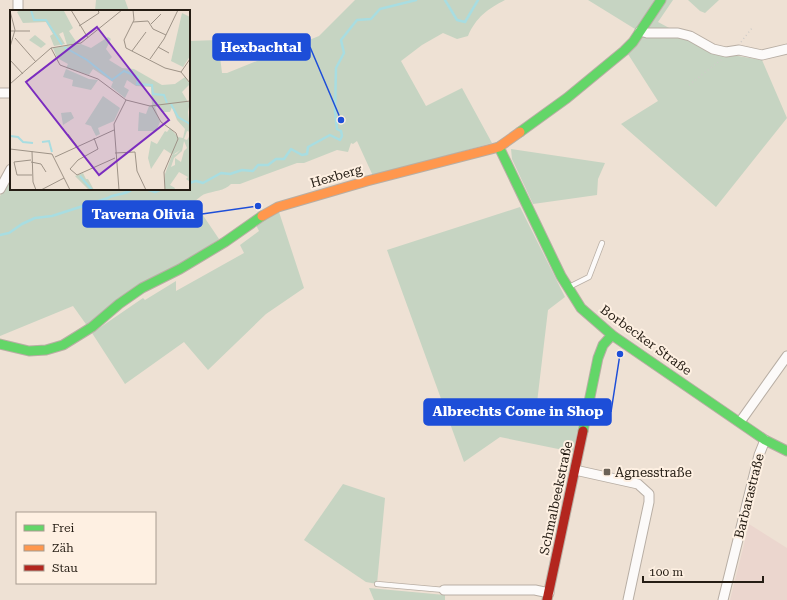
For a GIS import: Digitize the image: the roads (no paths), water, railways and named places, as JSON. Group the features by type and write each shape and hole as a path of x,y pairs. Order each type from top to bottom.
{"street":[{"name":"Hexberg","path":"0,344 29,351 46,350 62,345 92,327 119,304 142,288 186,265 224,242 255,220 278,207 367,181 499,147 567,98 624,51 640,31 661,0"},
{"path":"640,31 647,33 678,32 713,49 726,52 739,50 762,55 787,49"},
{"name":"Borbecker Straße","path":"499,147 567,288 581,308 612,334 765,440 787,451"},
{"path":"0,189 10,171"},
{"name":"Schmalbeekstraße","path":"548,596 598,358 603,345 612,334"},
{"path":"740,422 787,356"},
{"name":"Barbarastraße","path":"723,600 759,455 765,440"},
{"path":"575,470 638,484 649,494 649,502 628,600"},
{"path":"444,590 535,590 548,596"}],"lane":[{"path":"567,288 589,278 602,243"},
{"path":"377,584 444,590"}],"waterway":[{"path":"190,183 196,181 203,183 221,173 230,174 242,170 253,171 258,165 268,165 276,159 284,159 291,149 302,155 307,154 308,147 330,135 340,140 342,136 341,131 337,129 335,111 336,68 344,53 341,40 357,20 371,19 380,9 416,0"},
{"path":"445,0 457,20 465,22 478,0"},
{"path":"0,235 9,233 22,224 35,218 52,216 114,195 126,193 130,190"},
{"path":"149,190 155,192 160,190"}],"place":[{"name":"Hexbachtal","path":"341,120"},
{"name":"Taverna Olivia","path":"258,206"},
{"name":"Albrechts Come in Shop","path":"620,354"},
{"name":"Agnesstraße","path":"607,472"}]}
